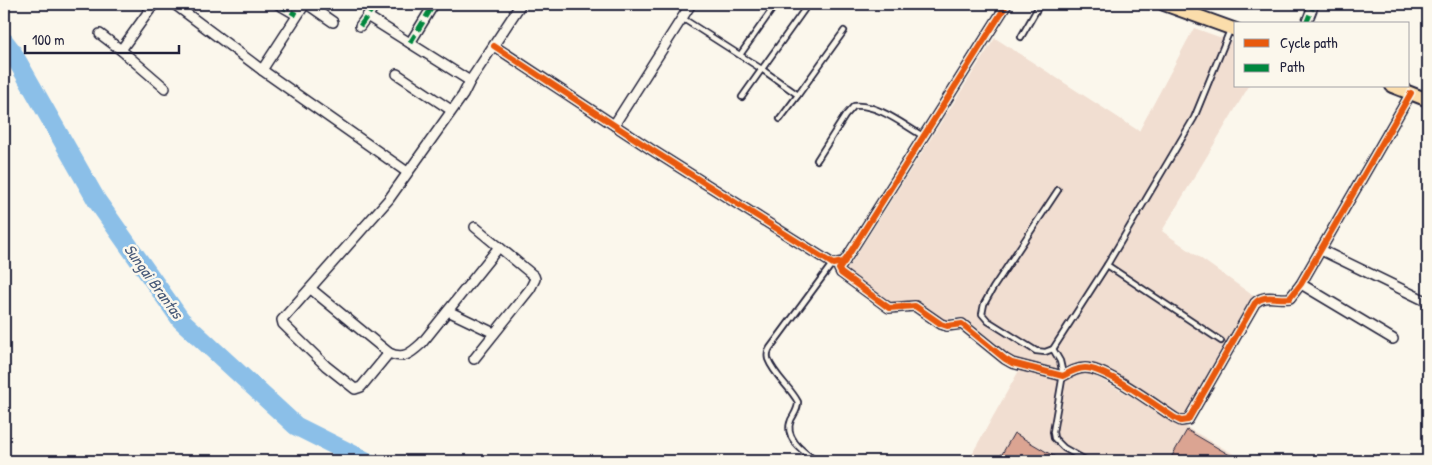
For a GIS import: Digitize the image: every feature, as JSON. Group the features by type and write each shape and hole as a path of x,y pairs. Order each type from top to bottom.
{"main road":[{"path":"1164,4 1233,30"},
{"path":"1397,88 1428,100"}],"street":[{"path":"121,50 154,4"},
{"path":"174,4 262,70 407,172"},
{"path":"278,4 297,15"},
{"path":"262,70 306,4 333,22"},
{"path":"360,26 373,7 370,4"},
{"path":"410,43 434,4"},
{"path":"389,353 359,388 353,388 282,322 389,199 462,95 521,4"},
{"path":"614,125 691,4"},
{"path":"1007,4 839,269 841,273 889,308 915,306 941,324 947,326 962,324 1012,363 1063,376 1073,370 1093,369 1109,376 1181,421 1188,420 1260,298 1288,299 1301,284 1411,93"},
{"path":"1307,22 1314,4"},
{"path":"367,16 470,81"},
{"path":"100,34 165,88"},
{"path":"494,46 832,264 845,261"},
{"path":"397,74 451,110"},
{"path":"474,359 530,289 535,279 534,276 475,227"},
{"path":"311,289 389,353 401,357 409,354 422,343 499,247"},
{"path":"1321,250 1428,302"},
{"path":"1301,284 1393,339"},
{"path":"448,311 494,333"}],"lane":[{"path":"740,55 776,4"},
{"path":"1021,37 1040,4"},
{"path":"742,97 804,10"},
{"path":"682,18 798,95"},
{"path":"780,119 844,30"},
{"path":"1058,190 993,288 982,309 982,314 988,321 1036,351 1045,352 1053,349 1107,265 1194,118 1233,30"},
{"path":"817,160 845,116 854,106 876,109 923,136"},
{"path":"816,461 800,448 791,437 790,424 798,402 773,368 768,358 768,353 832,264"},
{"path":"1107,265 1220,341"},
{"path":"1053,349 1060,361 1063,376 1053,432 1054,438 1056,442 1087,461"}],"shaded area":[{"path":"1194,28 1234,42 1234,88 1248,88 1162,231 1255,297 1186,416 1176,416 1092,366 1079,363 1057,372 1011,357 969,321 956,317 945,321 919,301 891,305 846,271 995,38 1139,131"},
{"path":"1021,367 1061,380 1088,372 1246,461 968,461"}],"building":[{"path":"1187,430 1240,461 1169,461"},
{"path":"1014,433 1062,461 998,461"}],"waterway":[{"name":"Sungai Brantas","path":"4,41 11,50 97,201 181,320 296,426 366,461"}],"marked path":[{"path":"278,4 297,15"},
{"path":"360,26 373,8 373,5 370,4"},
{"path":"410,43 434,4"},
{"path":"1307,22 1314,4"}],"cycle path":[{"path":"494,46 652,150 833,264 843,262 846,259 1007,4"},
{"path":"845,261 839,269 841,273 889,308 915,306 941,324 947,326 962,324 1012,363 1063,376 1085,368 1105,374 1175,418 1181,421 1188,420 1255,303 1263,298 1290,298 1301,284 1411,93"}]}
